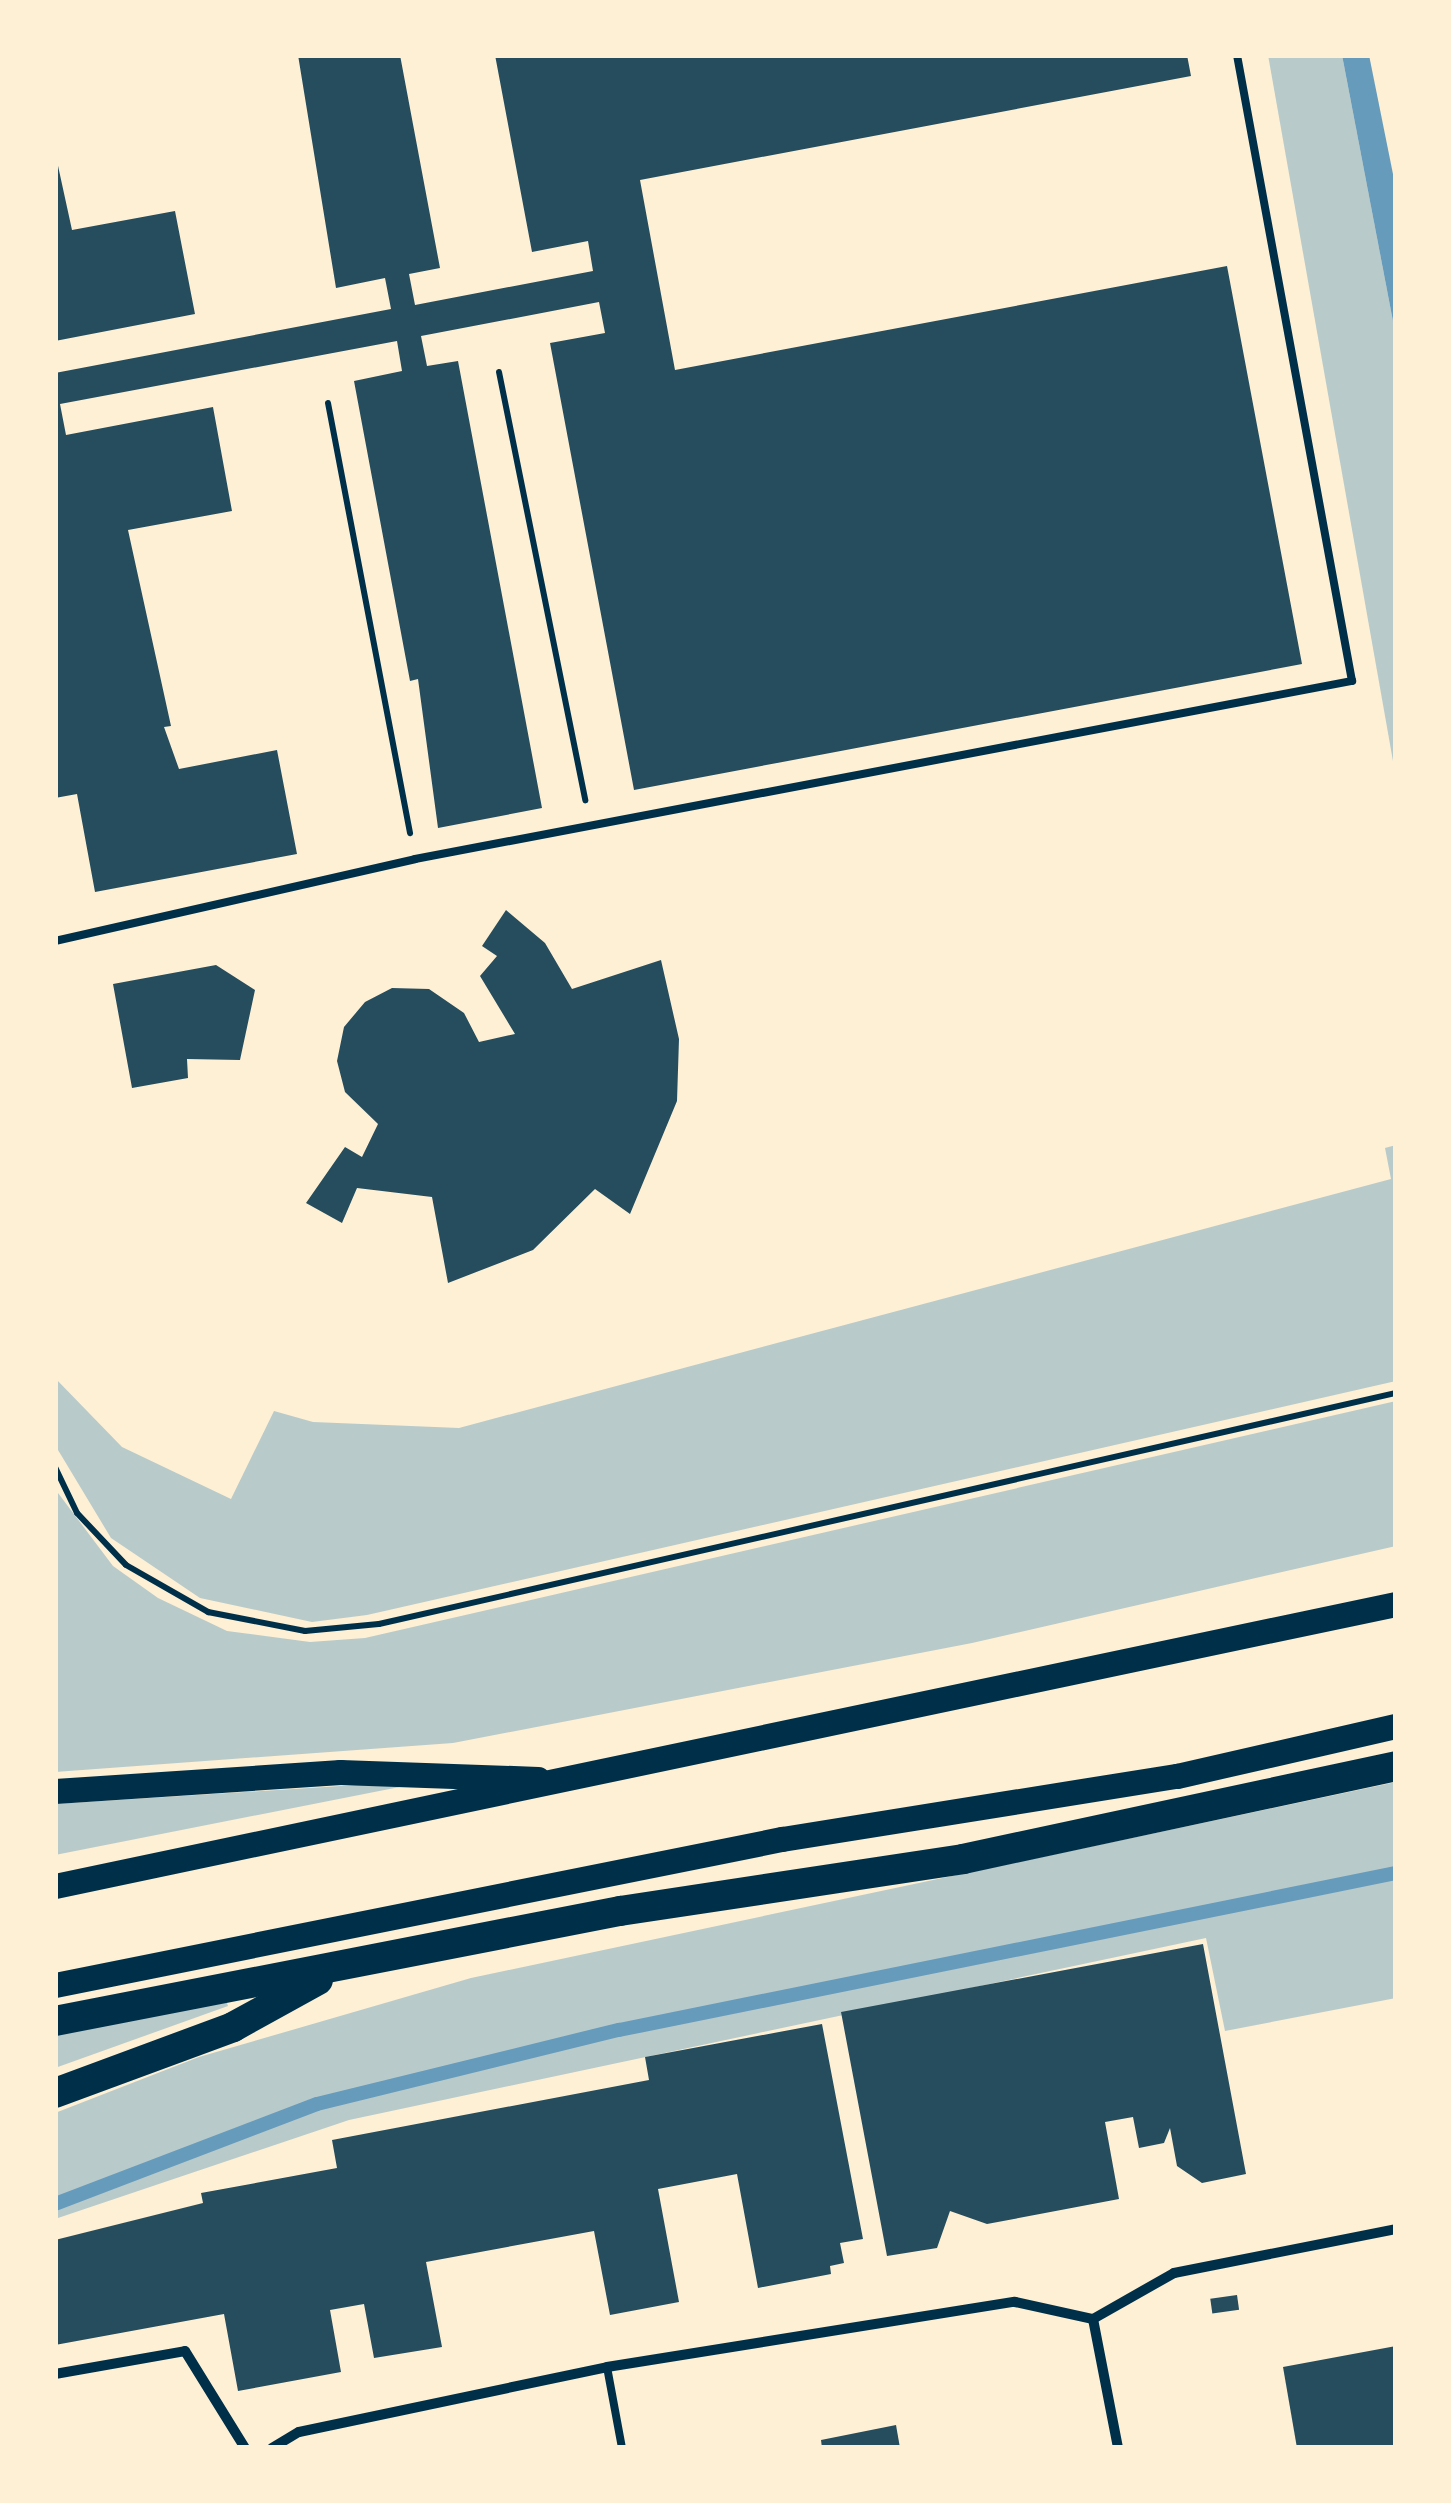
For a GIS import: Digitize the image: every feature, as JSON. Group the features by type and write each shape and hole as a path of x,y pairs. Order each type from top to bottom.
{"highway":[{"path":"55,2021 690,1899 963,1859 1396,1766"},
{"path":"55,2093 233,2026 340,1968"}],"main road":[{"path":"55,1886 583,1780 1396,1604"},
{"path":"55,1985 782,1839 1177,1776 1396,1726"},
{"path":"55,1791 340,1772 583,1780"}],"street":[{"path":"272,2448 298,2432 606,2367 1015,2302 1093,2320 1174,2272 1396,2229"},
{"path":"1093,2320 1118,2448"},
{"path":"55,2374 185,2351 245,2448"}],"lane":[{"path":"55,941 415,858 1352,681 1237,55"},
{"path":"606,2367 622,2448"}],"path":[{"path":"499,372 590,825"},
{"path":"328,403 415,858"},
{"path":"55,1467 77,1513 126,1565 208,1612 305,1631 380,1624 1396,1393"}],"shaded area":[{"path":"1268,55 1342,55 1396,337 1396,778"},
{"path":"1396,1145 1396,1381 367,1615 312,1622 200,1598 111,1538 55,1445 55,1378 122,1447 231,1499 274,1411 313,1422 459,1428 1391,1179 1385,1148"},
{"path":"1396,1401 1396,1546 972,1643 453,1743 55,1772 55,1489 113,1566 158,1598 227,1631 310,1642 365,1638"},
{"path":"435,1780 55,1855 55,1804"},
{"path":"1396,1782 1396,1998 1225,2031 1206,1938 349,2120 55,2219 55,2113 199,2057 471,1978"},
{"path":"226,2000 228,2006 55,2068 55,2034"}],"water":[{"path":"1342,55 1369,55 1396,189 1396,337"}],"building":[{"path":"298,55 400,55 440,268 409,274 415,305 593,271 588,241 532,252 495,55 1187,55 1191,76 640,180 675,370 1227,266 1302,664 634,790 550,343 605,333 599,302 421,336 427,366 458,361 542,808 438,828 418,679 410,681 354,381 402,371 397,341 60,404 66,435 213,407 232,511 128,530 171,726 164,727 179,769 277,750 297,854 95,892 77,794 55,798 55,373 391,309 385,278 336,288"},
{"path":"55,152 72,230 175,211 195,314 55,341"},
{"path":"506,910 545,943 572,989 661,960 679,1039 677,1101 630,1214 595,1189 533,1250 448,1283 432,1197 357,1188 342,1223 306,1203 345,1147 362,1157 378,1124 345,1092 337,1061 344,1027 365,1002 392,988 429,989 464,1013 479,1042 515,1034 480,976 497,956 482,946"},
{"path":"216,965 255,990 240,1060 187,1059 188,1078 132,1088 113,984"},
{"path":"1203,1944 1246,2174 1202,2183 1177,2166 1170,2128 1164,2143 1139,2148 1133,2117 1105,2122 1119,2199 987,2224 950,2211 937,2248 887,2256 841,2012"},
{"path":"822,2024 863,2239 840,2243 844,2263 830,2266 831,2274 758,2288 737,2174 658,2189 679,2302 610,2315 594,2231 426,2262 442,2347 374,2358 364,2304 330,2310 341,2372 238,2391 224,2314 55,2345 55,2240 203,2203 201,2193 337,2168 332,2140 649,2080 645,2057"},
{"path":"1237,2295 1239,2310 1212,2314 1210,2299"},
{"path":"1396,2346 1396,2448 1297,2448 1283,2367"},
{"path":"896,2425 900,2448 822,2448 821,2440"}],"waterway":[{"path":"55,2204 317,2104 619,2030 1396,1873"}]}
